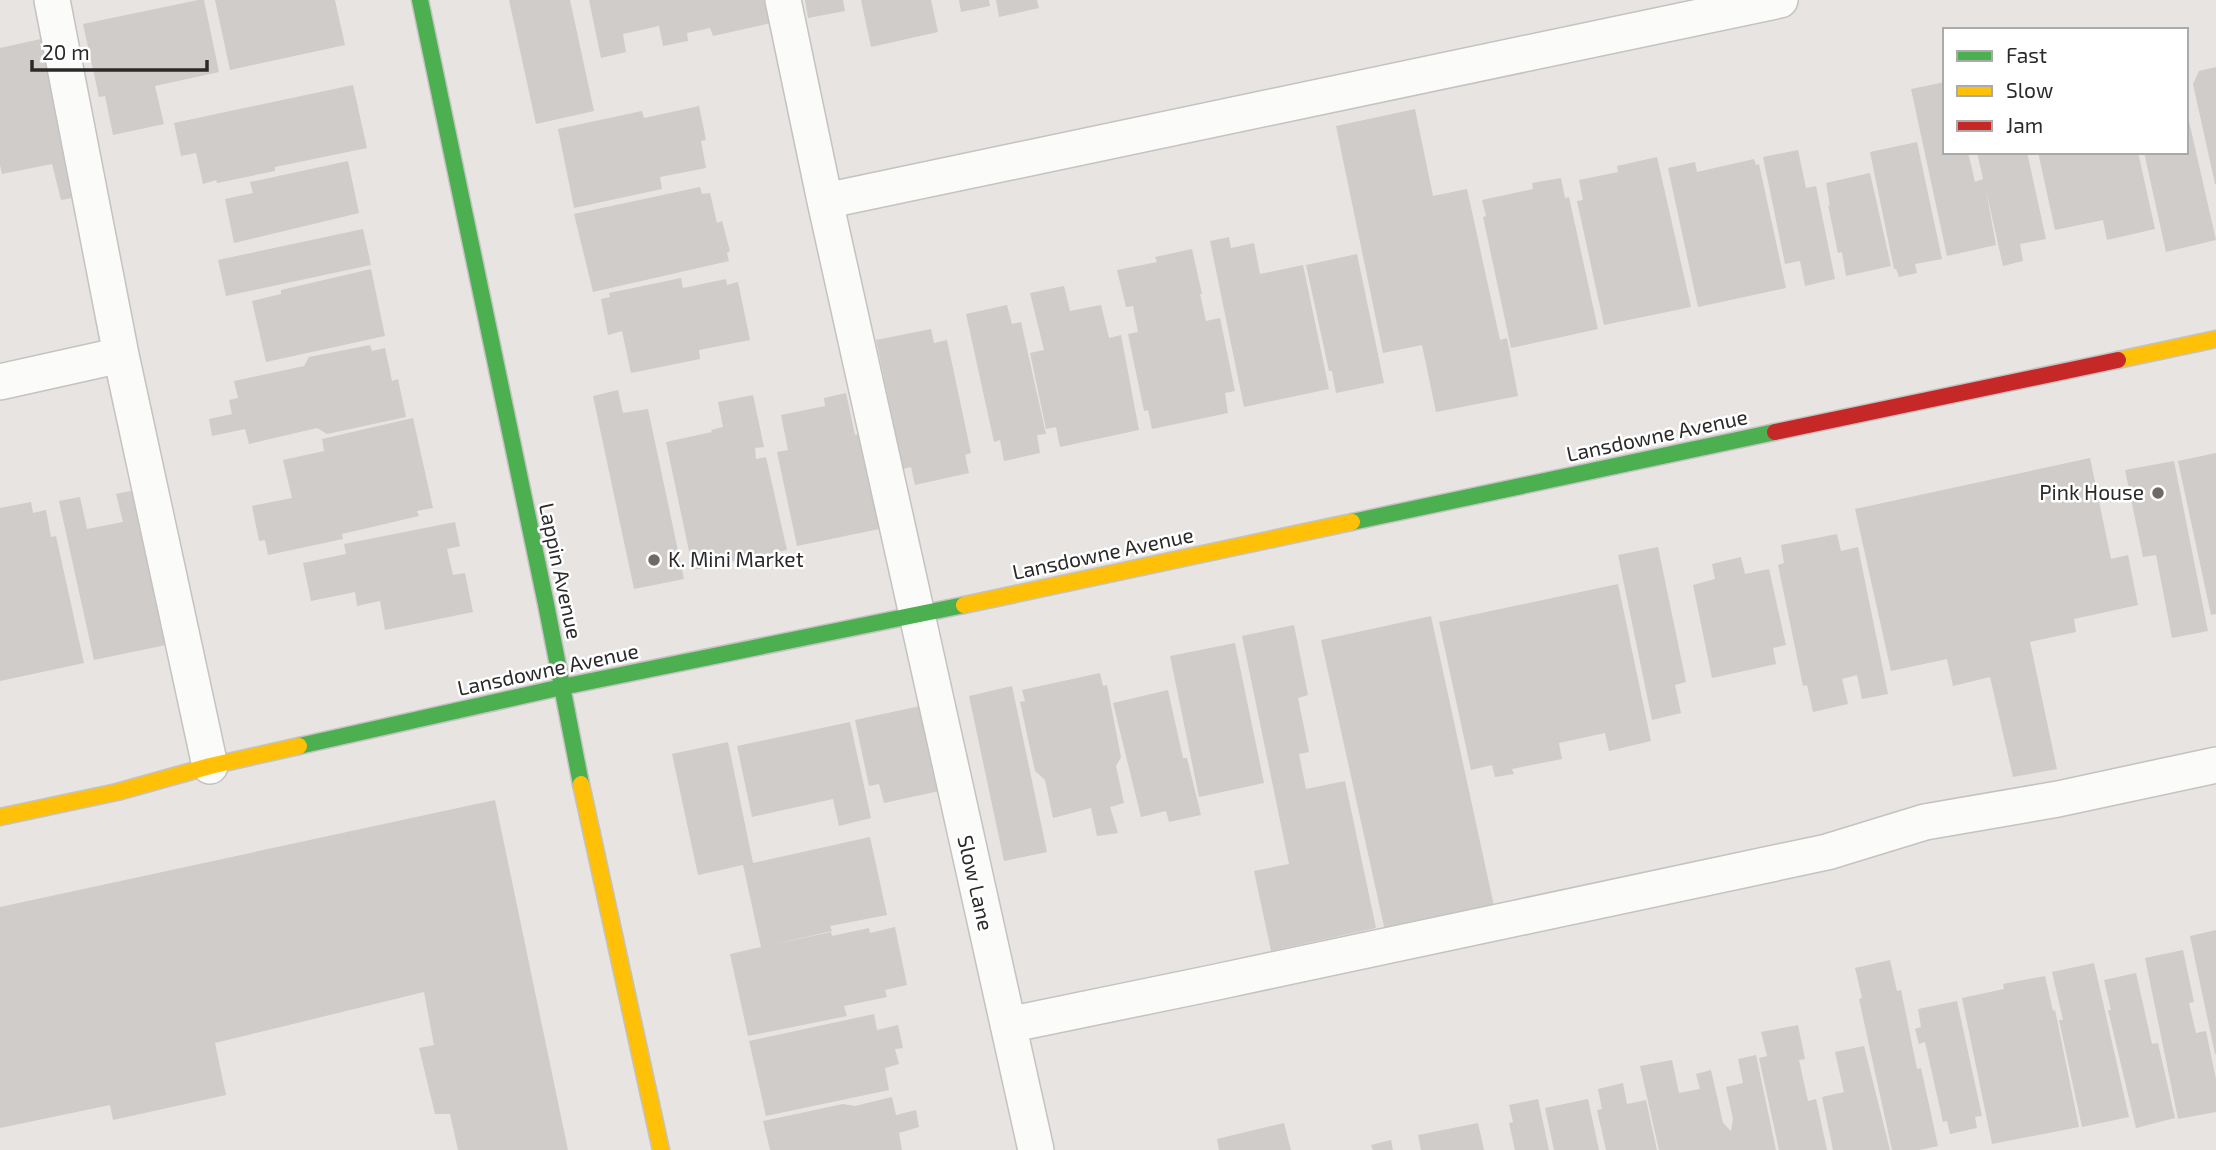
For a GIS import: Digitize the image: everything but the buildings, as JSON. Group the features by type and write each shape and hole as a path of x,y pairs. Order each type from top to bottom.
{"street":[{"name":"Lappin Avenue","path":"420,0 578,770 661,1150"},
{"name":"Lansdowne Avenue","path":"0,817 117,792 210,766 562,687 917,615 2216,339"}],"lane":[{"path":"52,0 121,355 210,766"},
{"name":"Slow Lane","path":"783,0 966,842 1036,1150"},
{"path":"825,201 1780,0"},
{"path":"0,382 121,355"},
{"path":"1008,1025 1826,852 1925,822 2058,799 2216,765"}],"traffic: fast":[{"path":"420,0 581,784"},
{"path":"1352,522 1775,432"},
{"path":"299,746 562,687 964,605"}],"traffic: slow":[{"path":"2118,360 2216,339"},
{"path":"964,605 1352,522"},
{"path":"0,817 117,792 210,766 299,746"},
{"path":"581,784 661,1150"}],"traffic: jam":[{"path":"1775,432 2118,360"}],"place":[{"name":"Pink House","path":"2158,493"},
{"name":"K. Mini Market","path":"654,560"}]}
